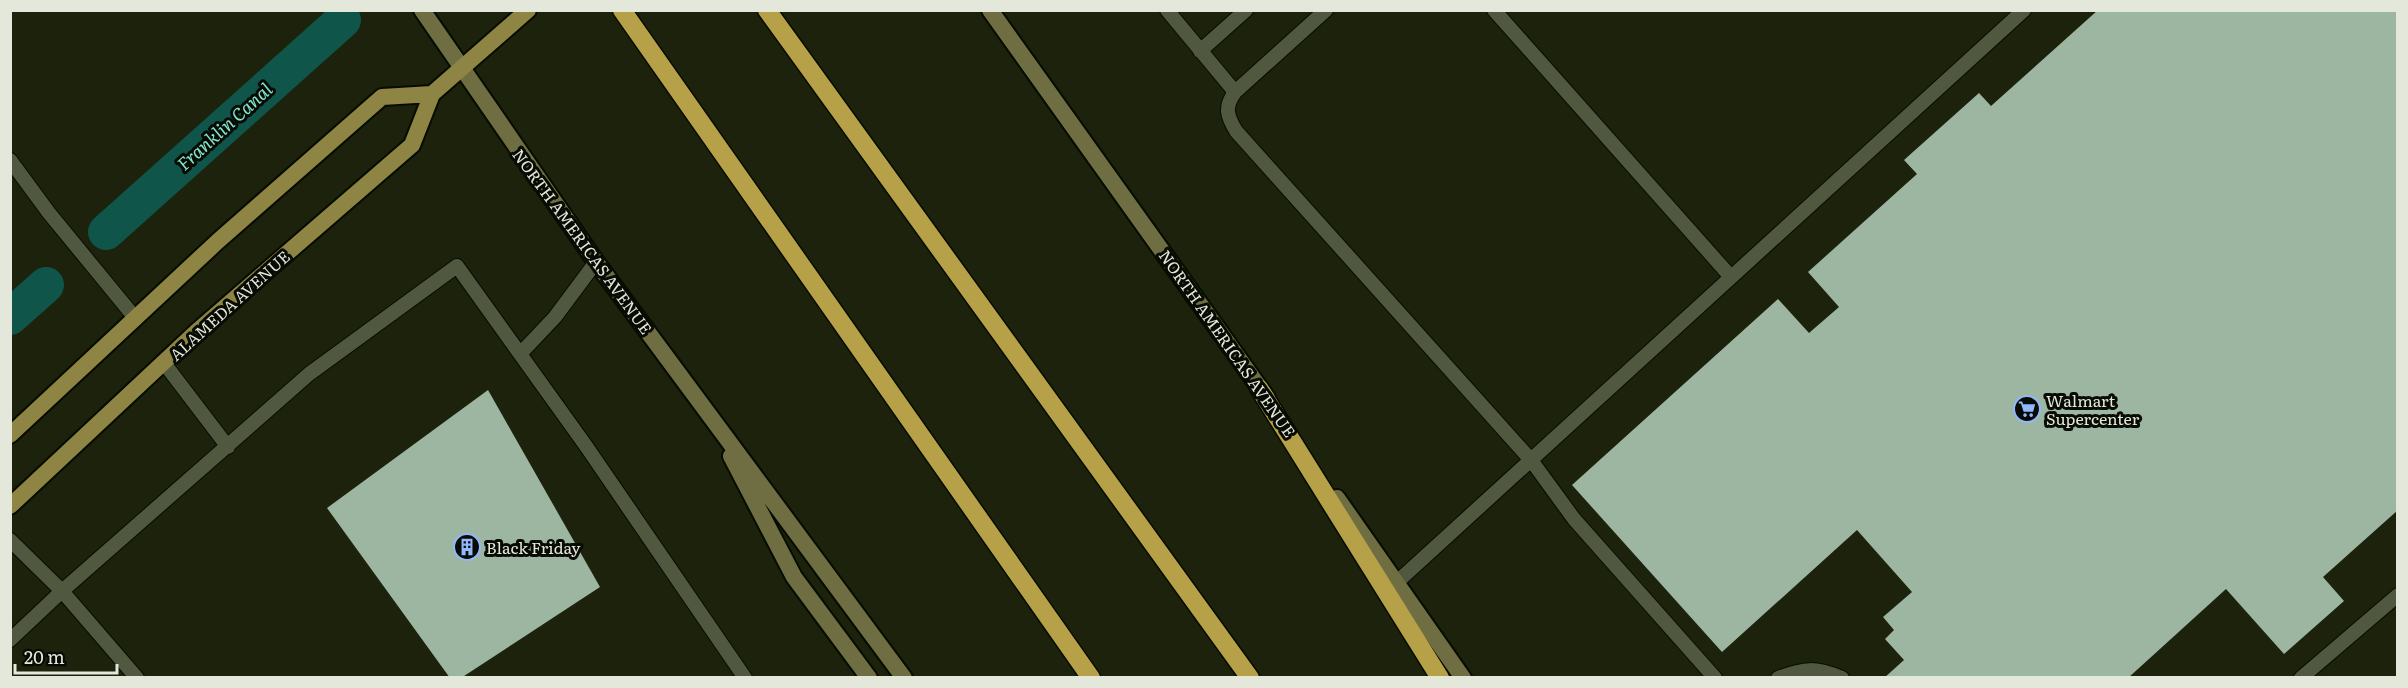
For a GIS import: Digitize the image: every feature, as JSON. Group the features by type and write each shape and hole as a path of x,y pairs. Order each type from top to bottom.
{"highway":[{"path":"622,10 1092,678"},
{"path":"767,10 1250,678"},
{"path":"1259,388 1440,678"}],"main road":[{"name":"NORTH AMERICAS AVENUE","path":"422,10 462,71 597,262 904,678"},
{"path":"10,435 218,241 382,97 432,94 462,71 528,10"},
{"name":"NORTH AMERICAS AVENUE","path":"990,10 1463,678"},
{"name":"ALAMEDA AVENUE","path":"10,506 256,279 412,145 432,94"},
{"name":"NORTH AMERICAS AVENUE","path":"707,409 794,578 869,678"}],"lane":[{"path":"1167,10 1235,92"},
{"path":"1200,51 1246,10"},
{"path":"1326,10 1235,92 1228,103 1228,117 1236,131 1531,460 1574,519 1715,678"},
{"path":"1494,10 1731,278"},
{"path":"1396,583 2024,10"},
{"path":"10,160 49,213 135,319"},
{"path":"520,354 555,317 597,262"},
{"path":"10,640 62,591 309,374 458,266 745,678"},
{"path":"164,363 228,447"},
{"path":"10,540 62,591 137,678"},
{"path":"2301,678 2397,595"},
{"path":"1778,678 1801,669 1823,670 1842,678"}],"building":[{"name":"Walmart Supercenter","path":"2098,10 2398,10 2398,510 2323,577 2344,601 2284,654 2226,589 2128,678 1884,678 1904,660 1885,639 1894,630 1883,617 1912,592 1857,530 1722,652 1572,485 1778,299 1809,333 1839,307 1808,272 1917,174 1904,160 1979,93 1991,106"},
{"name":"Black Friday","path":"488,390 600,587 461,678 450,678 327,508"}],"waterway":[{"name":"Franklin Canal","path":"106,232 343,20"},
{"name":"Franklin Canal","path":"10,317 46,285"}],"place":[{"name":"Walmart Supercenter","path":"2027,409"},
{"name":"Black Friday","path":"467,547"}]}
